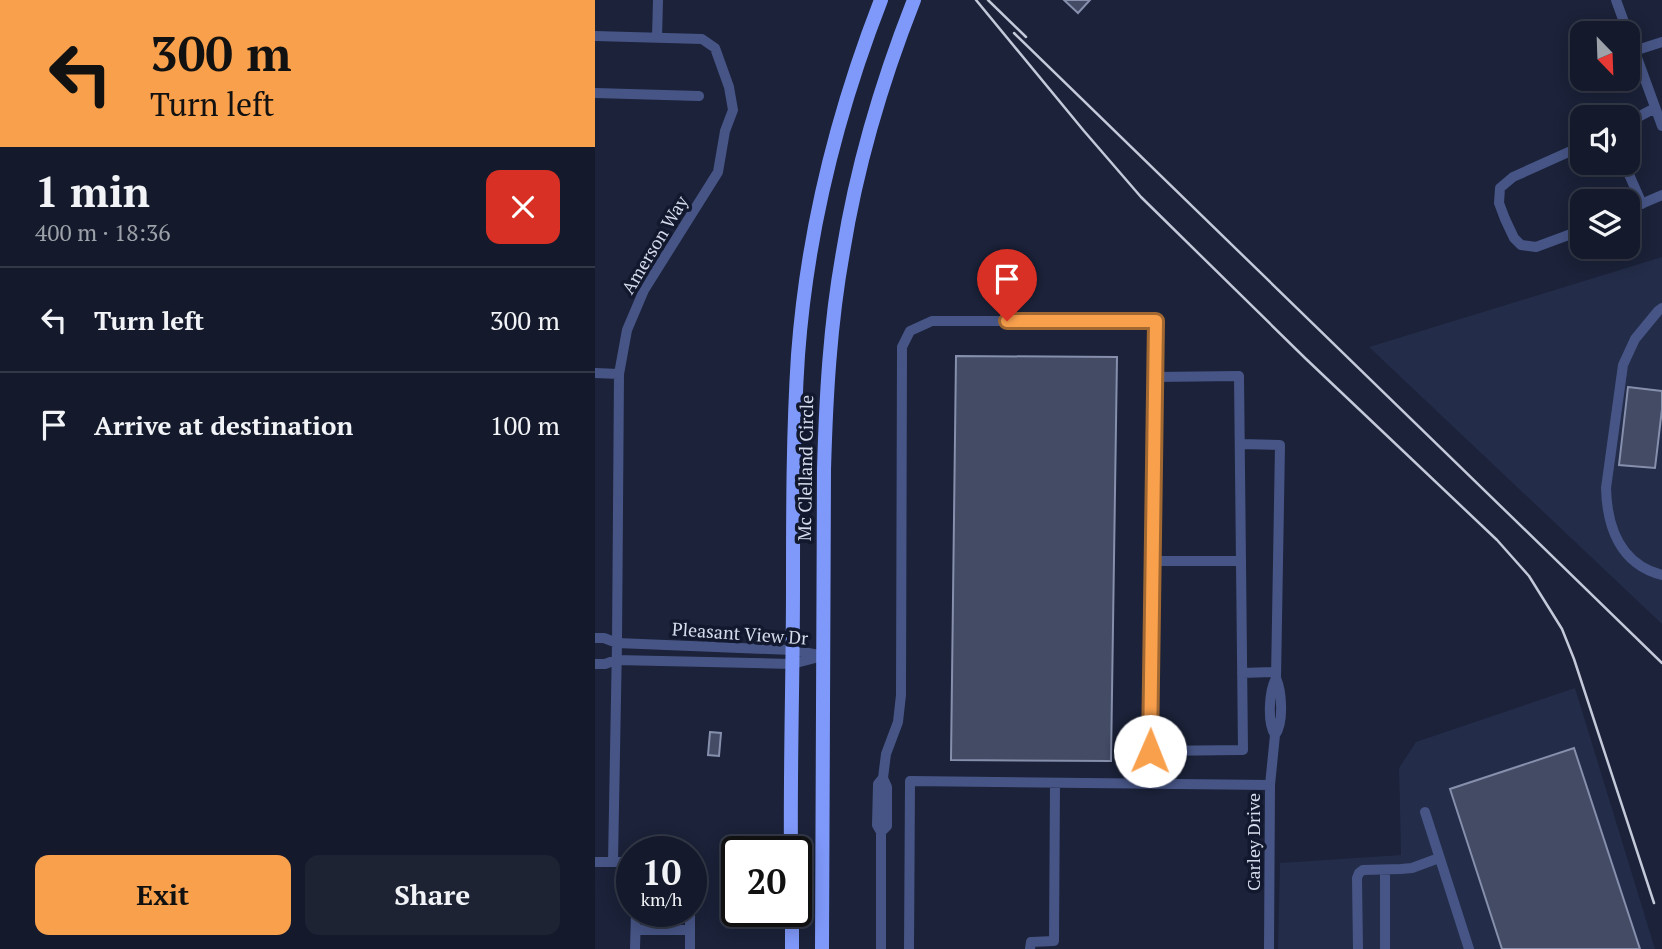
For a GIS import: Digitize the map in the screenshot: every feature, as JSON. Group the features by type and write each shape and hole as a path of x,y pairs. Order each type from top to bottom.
{"highway":[{"name":"Mc Clelland Circle","path":"791,836 795,414 806,285 834,144 881,0"},
{"name":"Mc Clelland Circle","path":"822,949 825,419 830,355 837,289 863,157 886,78 914,0"},
{"path":"792,927 792,949"}],"street":[{"path":"595,36 657,37 658,0"},
{"path":"1616,0 1623,21"},
{"name":"Amerson Way","path":"613,862 619,374 627,330 644,290 718,172 725,131 733,110 729,87 715,48 702,38 657,37"},
{"path":"1640,49 1662,42"},
{"path":"1640,67 1662,126"},
{"path":"595,93 699,96"},
{"path":"1640,116 1655,107"},
{"path":"1570,151 1513,177 1500,188 1499,203 1514,238 1521,245 1537,247 1570,235"},
{"path":"1629,175 1642,204 1662,195"},
{"path":"1662,308 1635,339 1623,365 1606,488 1606,508 1618,542 1627,554 1642,566 1662,575"},
{"path":"881,949 881,832 887,826 887,787 883,778 886,754 898,722 901,695 902,348 910,331 932,321 1156,321 1155,377 1153,561 1150,751 1243,750 1239,376 1155,377"},
{"path":"595,373 619,374"},
{"name":"Carley Drive","path":"1240,444 1280,445 1276,675 1280,688 1280,718 1279,729 1275,735 1271,785 1269,949"},
{"path":"1153,561 1241,561"},
{"name":"Pleasant View Dr","path":"595,638 617,643 792,657"},
{"name":"Pleasant View Dr","path":"595,664 617,660 823,656"},
{"path":"1242,673 1276,675"},
{"path":"909,949 910,781 1271,785"},
{"path":"1030,949 1031,942 1054,945 1055,783"},
{"path":"1425,812 1469,949"},
{"path":"1358,949 1359,873 1363,870 1412,868 1440,858"},
{"path":"595,862 613,862"},
{"path":"1385,870 1385,949"},
{"path":"635,949 636,930 690,930 690,949"}],"shaded area":[{"path":"1662,257 1662,624 1369,347"},
{"path":"1575,688 1655,949 1278,949 1280,863 1401,855 1399,768 1416,742"}],"building":[{"path":"1064,0 1090,0 1078,13"},
{"path":"956,356 1117,357 1111,761 951,760"},
{"path":"1628,387 1662,391 1655,468 1619,465"},
{"path":"710,732 721,733 719,756 708,755"},
{"path":"1574,748 1640,949 1502,949 1450,789"}],"railway":[{"path":"976,0 1141,197 1305,358 1497,540 1529,576 1562,629 1574,659 1654,903"},
{"path":"988,0 1026,37"},
{"path":"1014,33 1662,663"}],"route":[{"path":"1007,321 1156,321 1150,751"}]}
